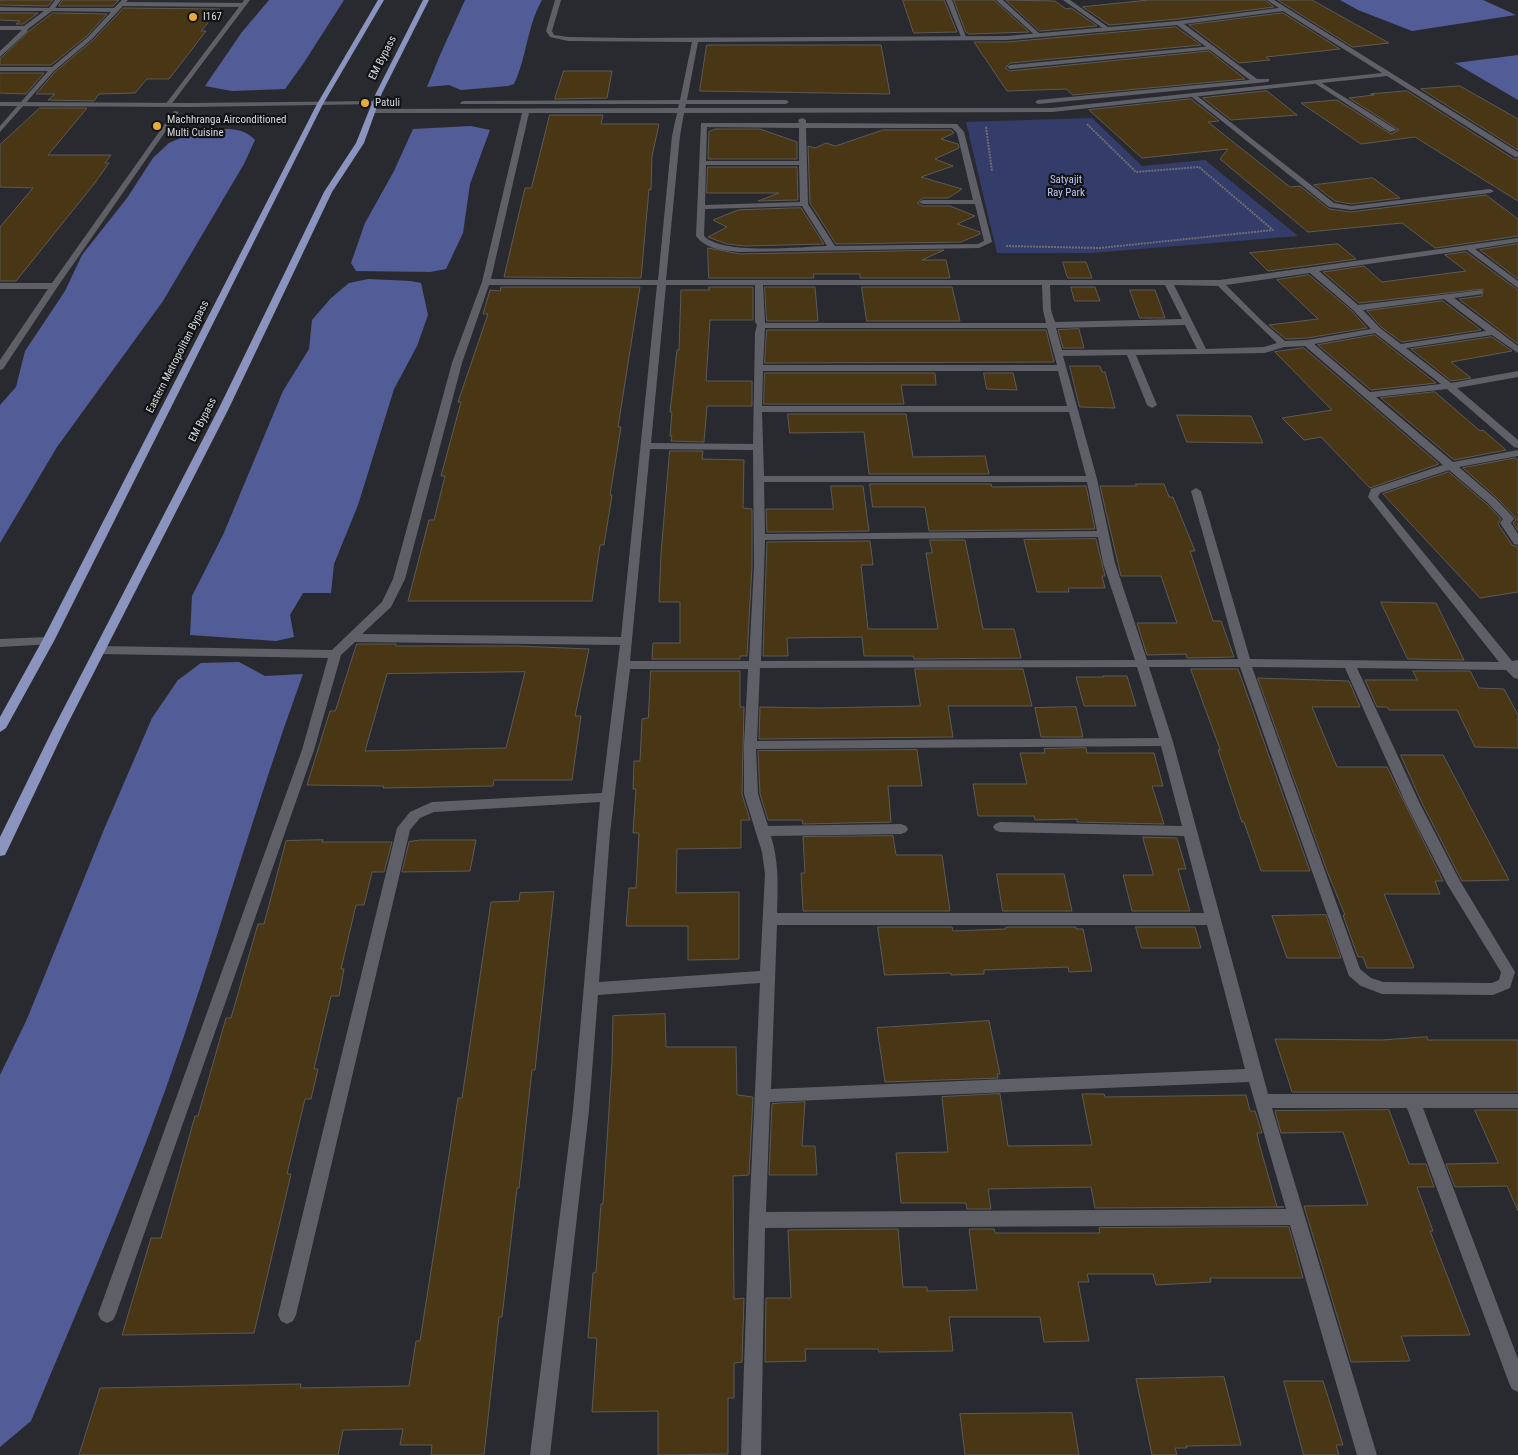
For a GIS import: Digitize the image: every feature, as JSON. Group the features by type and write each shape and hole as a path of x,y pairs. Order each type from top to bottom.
{"main road":[{"name":"Eastern Metropolitan Bypass","path":"0,728 48,641 319,108 381,0"},
{"name":"EM Bypass","path":"0,851 58,731 224,408 328,192 360,143 374,107 426,0"}],"street":[{"path":"0,55 25,31 25,28 51,9 58,0"},
{"path":"558,0 549,31 552,36 568,39 695,40 1039,36 1178,23 1285,9"},
{"path":"949,0 965,38"},
{"path":"999,0 1039,36"},
{"path":"1066,0 1109,30"},
{"path":"1270,0 1518,155"},
{"path":"0,130 18,112 53,69 90,38 122,2 246,2"},
{"path":"168,105 246,2"},
{"path":"0,9 114,10"},
{"path":"1178,23 1256,81"},
{"path":"0,28 25,28"},
{"path":"540,1455 581,1110 607,797 624,666 676,136 695,40"},
{"path":"0,47 8,47"},
{"path":"1010,66 1213,48"},
{"path":"454,103 550,102 803,111 964,106 1045,102 1379,68"},
{"path":"0,69 53,69"},
{"path":"0,112 176,112 374,107 546,111 802,102 1052,110 1389,74"},
{"path":"1318,82 1393,130"},
{"path":"1182,88 1332,205 1351,208 1490,191"},
{"path":"546,111 550,102"},
{"path":"802,102 804,126 804,204 832,248"},
{"path":"374,107 434,103"},
{"path":"0,104 319,108"},
{"path":"107,1314 308,750 336,654 386,604 399,579 457,363 486,282 526,111"},
{"path":"0,367 54,286 176,112"},
{"path":"704,125 954,126 960,132 988,238 986,244 979,246 740,250 719,248 705,243 700,236 702,163 704,125"},
{"path":"702,163 803,162"},
{"path":"923,202 978,202"},
{"path":"702,207 804,204"},
{"path":"486,282 1220,283 1518,240"},
{"path":"1468,247 1518,285"},
{"path":"1312,270 1356,308 1377,330 1449,386 1518,445"},
{"path":"759,283 759,322 762,325"},
{"path":"1046,283 1047,310 1092,479 1109,563 1167,742 1212,919 1262,1101 1367,1455"},
{"path":"1220,283 1260,324 1283,344"},
{"path":"1169,284 1203,352"},
{"path":"0,286 54,286"},
{"path":"1356,308 1478,292"},
{"path":"1447,297 1518,350"},
{"path":"762,325 907,328 1188,322"},
{"path":"751,1455 757,1220 772,874 769,852 751,794 750,745 760,566 757,409 759,333 762,325"},
{"path":"1058,353 1265,350 1283,344 1307,343 1377,330"},
{"path":"1398,347 1494,332"},
{"path":"1307,343 1493,502 1509,519 1505,523 1518,542"},
{"path":"1131,353 1152,404"},
{"path":"759,368 1062,368"},
{"path":"1369,395 1449,386 1518,374"},
{"path":"757,409 1073,409"},
{"path":"645,446 758,447"},
{"path":"1518,453 1450,466 1375,491 1373,496 1513,665 1518,675"},
{"path":"758,479 1092,479"},
{"path":"1196,491 1245,664 1354,972 1366,982 1382,988 1493,989 1505,984 1508,972 1454,884 1413,804 1349,664"},
{"path":"760,537 1102,534"},
{"path":"351,638 626,641"},
{"path":"0,643 48,641"},
{"path":"101,650 336,654"},
{"path":"624,666 1513,665"},
{"path":"750,745 1167,742"},
{"path":"287,1315 404,828 415,815 432,807 607,797"},
{"path":"1000,827 1190,831"},
{"path":"763,831 901,829"},
{"path":"770,919 1212,919"},
{"path":"591,989 768,976"},
{"path":"762,1096 1255,1075"},
{"path":"1262,1101 1518,1101"},
{"path":"1412,1101 1512,1352 1518,1383"},
{"path":"757,1220 1296,1217"}],"path":[{"path":"1004,238 1006,247 1100,248 1273,230 1199,167 1136,172 1086,124"},
{"path":"986,127 992,176"}],"green space":[{"name":"Satyajit Ray Park","path":"1092,118 1142,166 1205,160 1298,236 1091,253 997,253 966,122"}],"shaded area":[{"path":"269,0 344,0 285,89 232,91 205,86 242,32"},
{"path":"465,0 542,0 533,20 522,63 514,84 461,90 449,85 427,87"},
{"path":"1340,0 1483,0 1516,15 1412,31 1358,10"},
{"path":"1518,55 1518,100 1455,63"},
{"path":"471,126 490,130 470,184 463,233 446,269 430,272 356,271 351,263 365,223 394,171 413,129"},
{"path":"212,129 241,131 255,140 244,164 163,301 57,447 0,543 0,405 16,387 25,351 65,291 82,255 127,198 153,158 169,143 192,133"},
{"path":"368,279 421,283 428,315 417,346 394,389 358,505 334,564 331,593 303,593 290,615 294,637 276,641 190,635 192,596 223,535 283,391 309,349 312,320 331,298 349,283"},
{"path":"239,662 265,676 303,674 267,777 184,1036 134,1172 31,1421 0,1447 0,1075 27,1019 105,827 152,718 178,680 201,663"}],"building":[{"path":"0,0 53,0 48,6 0,5"},
{"path":"63,0 119,0 113,6 59,6"},
{"path":"903,0 944,0 957,32 914,33"},
{"path":"954,0 994,0 1029,32 969,34 966,32"},
{"path":"1006,0 1055,1 1066,9 1071,8 1097,26 1040,31"},
{"path":"1149,0 1265,0 1274,7 1178,19 1109,25 1083,7"},
{"path":"1278,0 1312,0 1389,43 1353,47"},
{"path":"124,8 220,9 201,31 206,31 169,79 147,79 135,93 99,94 94,101 48,100 55,94 36,94 55,72 93,40"},
{"path":"0,13 38,13 23,24 16,24 20,21 0,20"},
{"path":"53,13 107,14 87,36 51,65 0,65 0,59 29,31"},
{"path":"1283,13 1340,49 1266,57 1270,60 1239,63 1189,25"},
{"path":"1176,27 1201,45 1010,63 1005,68 1010,71 1209,51 1245,79 1073,95 1066,89 1007,91 974,42 1007,42"},
{"path":"707,45 881,45 890,94 700,91"},
{"path":"564,71 612,71 607,98 555,99"},
{"path":"0,73 44,73 26,94 0,93"},
{"path":"1460,86 1518,119 1518,150 1421,89"},
{"path":"1267,91 1297,115 1231,120 1203,98"},
{"path":"1407,91 1514,159 1518,159 1518,201 1415,137 1361,144 1301,103 1337,100 1391,134 1399,130 1349,98"},
{"path":"1191,99 1219,121 1208,122 1290,187 1300,186 1329,209 1351,212 1486,195 1518,219 1518,236 1435,248 1402,223 1308,232 1220,159 1228,149 1142,158 1089,110"},
{"path":"40,108 87,108 48,155 111,155 105,163 109,163 94,184 16,281 0,281 0,227 33,188 0,187 0,145"},
{"path":"550,115 603,115 601,124 659,124 652,156 651,190 649,189 641,278 504,277 525,188 531,188"},
{"path":"715,129 760,129 797,142 797,159 708,159 709,132"},
{"path":"883,130 951,130 954,133 941,139 958,144 959,148 935,159 953,166 921,177 962,189 948,198 923,198 917,203 923,206 950,206 975,216 957,224 980,232 980,234 961,242 836,244 810,203 808,146 815,148 826,143 835,146"},
{"path":"708,167 797,167 798,200 758,201 779,193 707,193"},
{"path":"1373,178 1400,198 1351,204 1335,201 1314,185"},
{"path":"801,208 824,244 744,246 727,244 708,237 727,227 713,220 738,210"},
{"path":"1338,244 1356,259 1268,271 1250,253"},
{"path":"1518,244 1518,279 1480,250"},
{"path":"708,248 740,254 944,250 922,260 946,260 950,278 860,278 860,274 813,274 814,278 709,278"},
{"path":"1466,252 1518,290 1518,344 1459,299 1482,296 1483,289 1359,303 1323,272 1364,266 1382,282 1466,271 1445,255"},
{"path":"1063,262 1086,262 1092,278 1068,278"},
{"path":"1309,275 1352,311 1367,328 1307,338 1286,339 1269,325 1318,319 1277,280"},
{"path":"501,287 640,287 618,427 621,427 610,495 612,495 604,545 600,545 592,601 408,601 429,520 434,520 445,476 441,476 461,402 458,402 488,314 483,314 490,290 500,291"},
{"path":"709,287 753,287 753,320 710,320 706,381 752,381 752,406 707,406 704,442 671,441 672,412 670,412 677,350 679,350 681,290 709,290"},
{"path":"765,287 815,287 818,321 767,321"},
{"path":"862,287 952,287 960,321 867,321"},
{"path":"1071,287 1095,287 1100,301 1075,301"},
{"path":"1130,290 1155,290 1165,318 1140,318"},
{"path":"1443,301 1481,330 1402,342 1381,327 1367,311"},
{"path":"1079,329 1084,348 1063,348 1058,330"},
{"path":"767,330 1046,330 1054,362 765,363"},
{"path":"1375,335 1436,383 1371,390 1318,345"},
{"path":"1492,337 1512,351 1451,362 1471,378 1451,381 1411,349"},
{"path":"1304,348 1439,464 1370,488 1321,437 1304,440 1282,418 1332,410 1275,352"},
{"path":"1070,366 1100,366 1102,372 1105,372 1115,408 1080,407"},
{"path":"765,373 935,373 936,385 901,385 904,404 764,404"},
{"path":"984,373 1013,373 1017,390 987,389"},
{"path":"1435,392 1480,431 1483,430 1506,450 1454,460 1381,398"},
{"path":"788,414 906,414 913,457 985,456 989,474 869,474 864,432 790,433"},
{"path":"1177,415 1251,416 1263,443 1187,442"},
{"path":"670,451 703,451 702,459 744,460 743,508 752,509 752,566 747,656 740,656 740,659 652,659 653,643 680,643 680,602 659,602"},
{"path":"1516,458 1518,460 1518,531 1513,523 1516,520 1514,516 1463,468"},
{"path":"1449,472 1488,505 1501,519 1498,524 1512,545 1518,547 1518,592 1480,598 1383,494"},
{"path":"870,484 991,484 992,487 1086,486 1095,529 929,531 925,507 873,507"},
{"path":"1136,484 1164,484 1169,497 1173,497 1195,551 1190,551 1213,621 1221,621 1234,657 1187,658 1186,654 1147,655 1137,623 1177,623 1161,576 1121,576 1100,486 1136,486"},
{"path":"831,486 863,486 869,531 767,532 766,509 833,509"},
{"path":"1096,539 1105,576 1102,576 1105,588 1068,588 1069,592 1037,592 1024,540"},
{"path":"930,540 965,540 983,629 1014,629 1021,658 914,659 913,656 864,656 862,637 787,638 788,656 763,656 767,542 870,541 873,565 861,565 868,629 938,629 926,553 932,553"},
{"path":"1381,602 1436,603 1464,660 1408,659"},
{"path":"357,644 589,649 575,716 581,716 572,780 494,780 493,786 383,788 384,786 307,785 330,711 335,711","holes":["525,672 506,748 365,751 387,674"]},
{"path":"915,669 1023,669 1032,706 948,706 953,737 759,739 760,707 920,706"},
{"path":"1191,669 1238,669 1310,871 1261,871 1244,822 1242,822 1218,750 1220,750"},
{"path":"651,671 740,671 740,707 744,707 742,794 750,820 741,820 741,848 677,849 676,893 739,892 739,959 688,960 688,926 626,926 629,888 636,888 639,833 633,833 636,789 633,789 634,761 640,761 642,719 648,718"},
{"path":"1413,671 1470,671 1479,688 1504,689 1518,715 1518,748 1475,747 1457,710 1389,710 1387,707 1377,707 1365,680 1417,680"},
{"path":"1127,676 1136,706 1084,706 1076,677"},
{"path":"1258,678 1349,681 1360,707 1312,707 1337,767 1387,767 1443,881 1435,881 1440,894 1384,894 1413,968 1367,968 1363,957 1358,957 1343,915 1345,915 1327,871"},
{"path":"1076,707 1083,737 1041,737 1035,708"},
{"path":"1086,748 1087,753 1154,753 1163,786 1152,786 1164,824 1077,822 1077,819 1035,820 1034,816 978,816 973,784 1027,784 1020,753 1045,753 1044,749"},
{"path":"917,750 922,786 888,786 891,822 803,824 802,820 768,820 760,794 758,751"},
{"path":"1401,755 1443,755 1509,880 1462,881 1422,803"},
{"path":"893,836 896,855 942,855 950,911 803,911 801,873 805,873 803,837"},
{"path":"1143,837 1177,838 1186,869 1178,869 1190,911 1132,911 1123,875 1153,875"},
{"path":"323,840 322,842 392,842 384,872 372,872 364,905 356,905 341,969 344,969 339,996 331,996 314,1069 318,1069 311,1099 305,1099 287,1174 291,1174 254,1333 122,1335 151,1238 161,1238 195,1116 198,1116 226,1018 231,1018 258,924 264,924 286,841"},
{"path":"420,840 476,840 470,871 402,872 409,842"},
{"path":"997,874 1064,874 1072,911 1003,911"},
{"path":"554,892 535,1070 532,1070 502,1317 499,1317 484,1455 431,1455 432,1445 400,1445 403,1429 343,1430 338,1455 79,1455 100,1388 301,1384 300,1388 409,1386 416,1341 420,1341 458,1098 462,1098 491,902 519,901 520,893"},
{"path":"1326,915 1341,958 1287,958 1272,916"},
{"path":"878,927 952,927 953,931 1006,929 1006,927 1076,927 1076,929 1083,929 1092,971 1069,972 1068,967 984,970 984,974 885,975"},
{"path":"1136,927 1195,927 1201,948 1142,948"},
{"path":"665,1014 666,1047 736,1047 737,1095 753,1097 749,1175 733,1176 734,1299 744,1298 742,1362 734,1363 734,1398 728,1398 728,1454 658,1455 658,1411 592,1412 597,1338 588,1338 593,1273 596,1272 601,1204 603,1204 613,1016"},
{"path":"989,1021 1000,1074 997,1074 998,1078 885,1082 877,1028"},
{"path":"1427,1037 1428,1040 1518,1040 1518,1092 1292,1092 1275,1039 1382,1040"},
{"path":"1000,1094 1008,1146 1092,1145 1082,1094 1104,1094 1105,1097 1246,1095 1250,1111 1255,1111 1262,1133 1257,1133 1277,1207 1284,1207 1095,1208 1091,1187 988,1189 991,1209 967,1209 966,1203 901,1203 896,1153 948,1152 942,1097"},
{"path":"805,1102 802,1146 815,1146 817,1175 769,1175 772,1104"},
{"path":"1389,1110 1409,1164 1426,1164 1434,1187 1417,1187 1433,1231 1430,1231 1470,1335 1401,1336 1410,1361 1351,1362 1304,1206 1368,1205 1343,1132 1281,1133 1275,1111"},
{"path":"1475,1110 1518,1110 1518,1211 1507,1186 1455,1187 1446,1164 1498,1163"},
{"path":"1289,1227 1303,1278 1210,1278 1211,1282 1156,1285 1153,1274 1087,1274 1089,1282 1078,1282 1089,1341 1044,1342 1040,1317 949,1317 953,1351 879,1352 878,1349 805,1349 806,1361 765,1362 766,1298 791,1298 788,1230 898,1229 903,1287 927,1287 927,1291 977,1290 969,1229 994,1229 995,1233 1100,1233 1099,1228"},
{"path":"1224,1377 1241,1445 1186,1446 1187,1448 1175,1448 1177,1455 1152,1455 1136,1379"},
{"path":"1284,1381 1323,1381 1343,1445 1336,1445 1339,1455 1304,1455"},
{"path":"1072,1413 1079,1455 965,1455 960,1414"}],"place":[{"name":"I167","path":"193,17"},
{"name":"Patuli","path":"365,103"},
{"name":"Machhranga Airconditioned Multi Cuisine","path":"157,126"}]}
